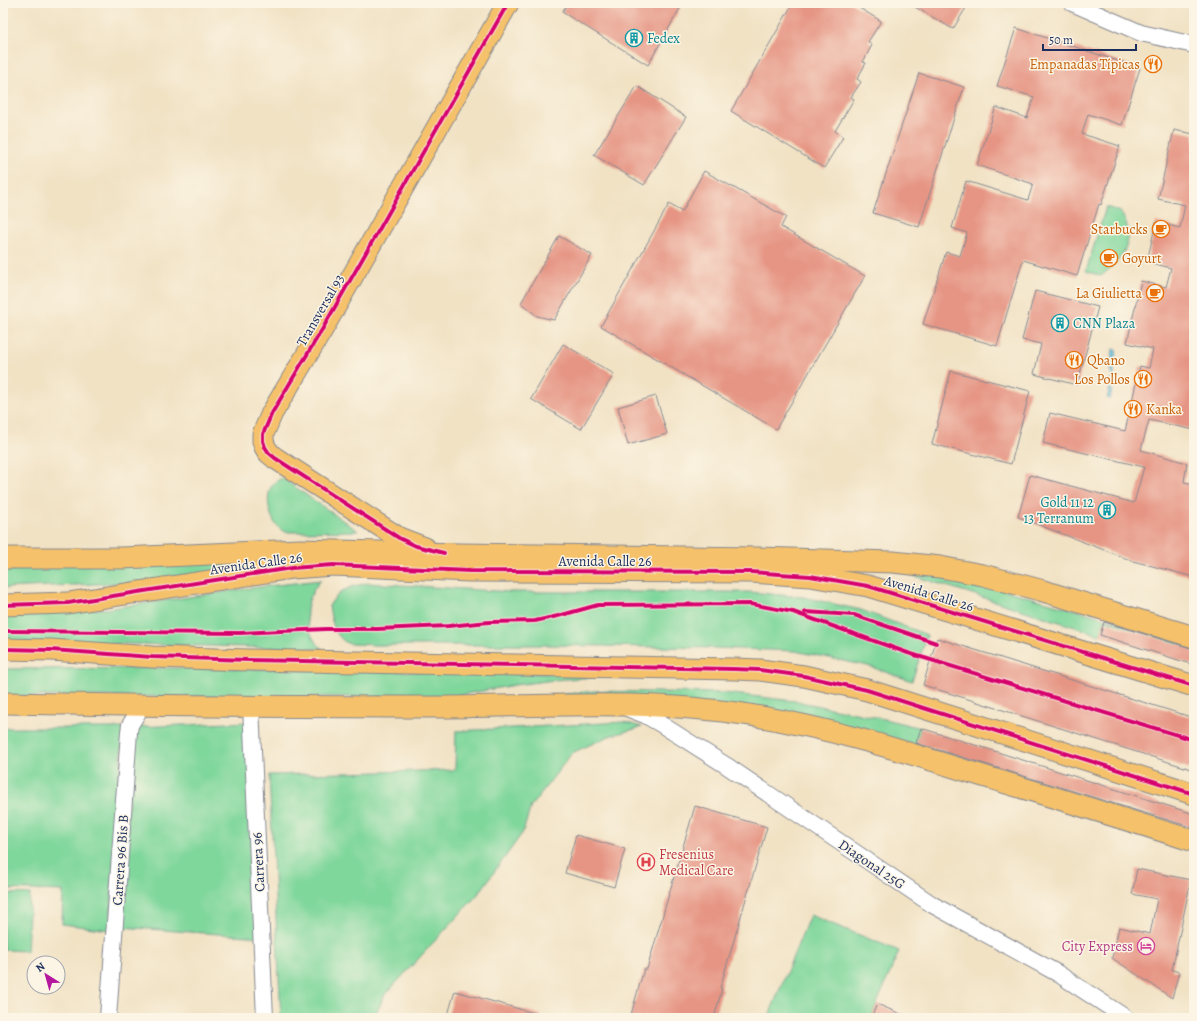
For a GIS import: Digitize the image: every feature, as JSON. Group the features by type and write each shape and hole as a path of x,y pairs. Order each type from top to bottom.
{"main road":[{"name":"Transversal 93","path":"444,553 416,546 399,538 274,458 265,447 263,434 272,413 324,328 508,3"},
{"name":"Avenida Calle 26","path":"3,558 122,558 300,550 773,558 893,562 940,567 983,575 1040,590 1194,637"},
{"name":"Avenida Calle 26","path":"3,605 68,603 292,568 333,564 470,571 743,572 787,574 810,576 868,586 1194,686"},
{"path":"3,650 51,650 152,657 234,660 760,670 804,676 867,690 1194,794"},
{"path":"3,703 142,706 447,707 620,705 683,707 749,715 806,726 880,744 1194,841"}],"street":[{"path":"1072,3 1141,33 1194,44"},
{"path":"1088,3 1123,19 1154,29 1194,37"},
{"name":"Diagonal 25G","path":"620,705 654,720 728,766 934,905 1057,974 1126,1018"},
{"name":"Carrera 96 Bis B","path":"108,1018 129,732 130,725 142,706"},
{"name":"Carrera 96","path":"251,706 265,1018"}],"green space":[{"path":"1106,207 1121,212 1128,229 1128,237 1125,250 1121,256 1112,267 1101,276 1086,271"},
{"path":"282,478 358,531 286,532 278,528 272,517 269,497 272,486"},
{"path":"347,555 146,582 3,588 3,565"},
{"path":"891,569 943,573 1194,643 1194,648 1105,620 1100,635"},
{"path":"321,580 309,599 307,621 312,636 322,649 3,642 3,611 105,609 251,588"},
{"path":"368,583 513,592 749,592 803,597 861,610 927,635 912,681 868,666 795,651 548,645 373,645 347,643 336,632 332,622 329,606 341,592 355,586"},
{"path":"197,668 622,675 554,680 514,685 450,697 3,696 3,669"},
{"path":"594,691 724,693 795,701 921,728 916,745 898,745 549,696"},
{"path":"252,722 261,937 120,927 133,732 138,727"},
{"path":"624,722 642,727 609,736 572,753 531,806 523,832 479,893 384,996 374,1018 281,1018 269,775 455,770 456,731"},
{"path":"7,728 123,728 110,930 62,924 63,891 3,889 3,730"},
{"path":"3,893 30,894 27,951 3,950"},
{"path":"810,915 899,951 871,1018 768,1018"}],"water":[{"path":"1113,349 1117,350 1114,367 1114,380 1110,399 1107,398 1112,380 1111,369"}],"building":[{"name":"Fedex","path":"568,3 683,3 648,65 562,12"},
{"path":"793,3 851,3 881,21 868,42 872,45 863,62 866,63 857,79 861,82 851,97 854,99 835,131 843,137 824,168 731,111"},
{"path":"908,3 969,3 953,29"},
{"path":"1016,28 1140,68 1122,125 1088,114 1082,134 1120,146 1101,205 1099,204 1077,276 1023,260 997,346 923,324 946,252 960,256 967,233 952,228 966,181 1028,200 1033,184 977,165 996,107 1027,118 1034,97 997,86"},
{"path":"919,73 964,87 919,227 873,213"},
{"path":"637,86 686,117 644,185 594,155"},
{"path":"1174,130 1194,134 1194,430 1149,420 1141,450 1187,463 1184,482 1194,484 1194,577 1133,561 1018,517 1030,475 1134,503 1144,467 1043,443 1050,413 1125,431 1140,366 1149,368 1153,349 1127,343 1141,281 1166,287 1171,268 1147,262 1156,222 1180,228 1185,205 1158,199"},
{"path":"704,171 786,217 781,227 865,276 776,429 601,326 669,204 682,212"},
{"path":"559,236 592,255 554,320 537,316 521,303"},
{"name":"CNN Plaza","path":"1035,291 1098,307 1077,385 1034,374 1041,344 1022,340"},
{"path":"563,344 614,374 581,429 531,399"},
{"path":"951,371 1030,391 1011,464 932,444"},
{"path":"656,396 667,434 628,445 618,407"},
{"path":"1104,622 1194,649 1194,665 1100,635"},
{"path":"937,638 1194,718 1194,770 923,685"},
{"path":"921,728 1194,814 1194,828 916,743"},
{"path":"695,806 767,827 720,988 722,989 714,1018 630,1018 644,969 647,969"},
{"path":"576,835 625,849 614,887 565,873"},
{"name":"City Express","path":"1137,869 1191,880 1172,970 1179,972 1172,998 1112,958 1119,927 1150,934 1157,899 1132,894"},
{"path":"455,991 541,1015 540,1018 447,1018"},
{"path":"877,1004 910,1018 871,1018"}],"cycle path":[{"path":"444,553 416,546 399,538 275,458 265,447 263,434 272,413 323,328 508,3"},
{"path":"3,605 68,603 292,568 333,565 470,571 751,572 810,576 868,586 1194,686"},
{"path":"3,631 240,633 326,629 377,629 448,626 489,622 535,621 598,605 750,604 793,612 908,653 1194,740"},
{"path":"805,612 854,615 936,643"},
{"path":"3,649 51,650 152,657 249,660 760,670 804,676 867,690 1194,794"}],"place":[{"name":"Fedex","path":"634,38"},
{"name":"Empanadas Típicas","path":"1153,64"},
{"name":"Starbucks","path":"1161,229"},
{"name":"Goyurt","path":"1109,258"},
{"name":"La Giulietta","path":"1155,293"},
{"name":"CNN Plaza","path":"1060,323"},
{"name":"Qbano","path":"1074,360"},
{"name":"Los Pollos","path":"1143,379"},
{"name":"Kanka","path":"1133,409"},
{"name":"Gold 11 12 13 Terranum","path":"1107,510"},
{"name":"Fresenius Medical Care","path":"646,862"},
{"name":"City Express","path":"1146,946"}]}
